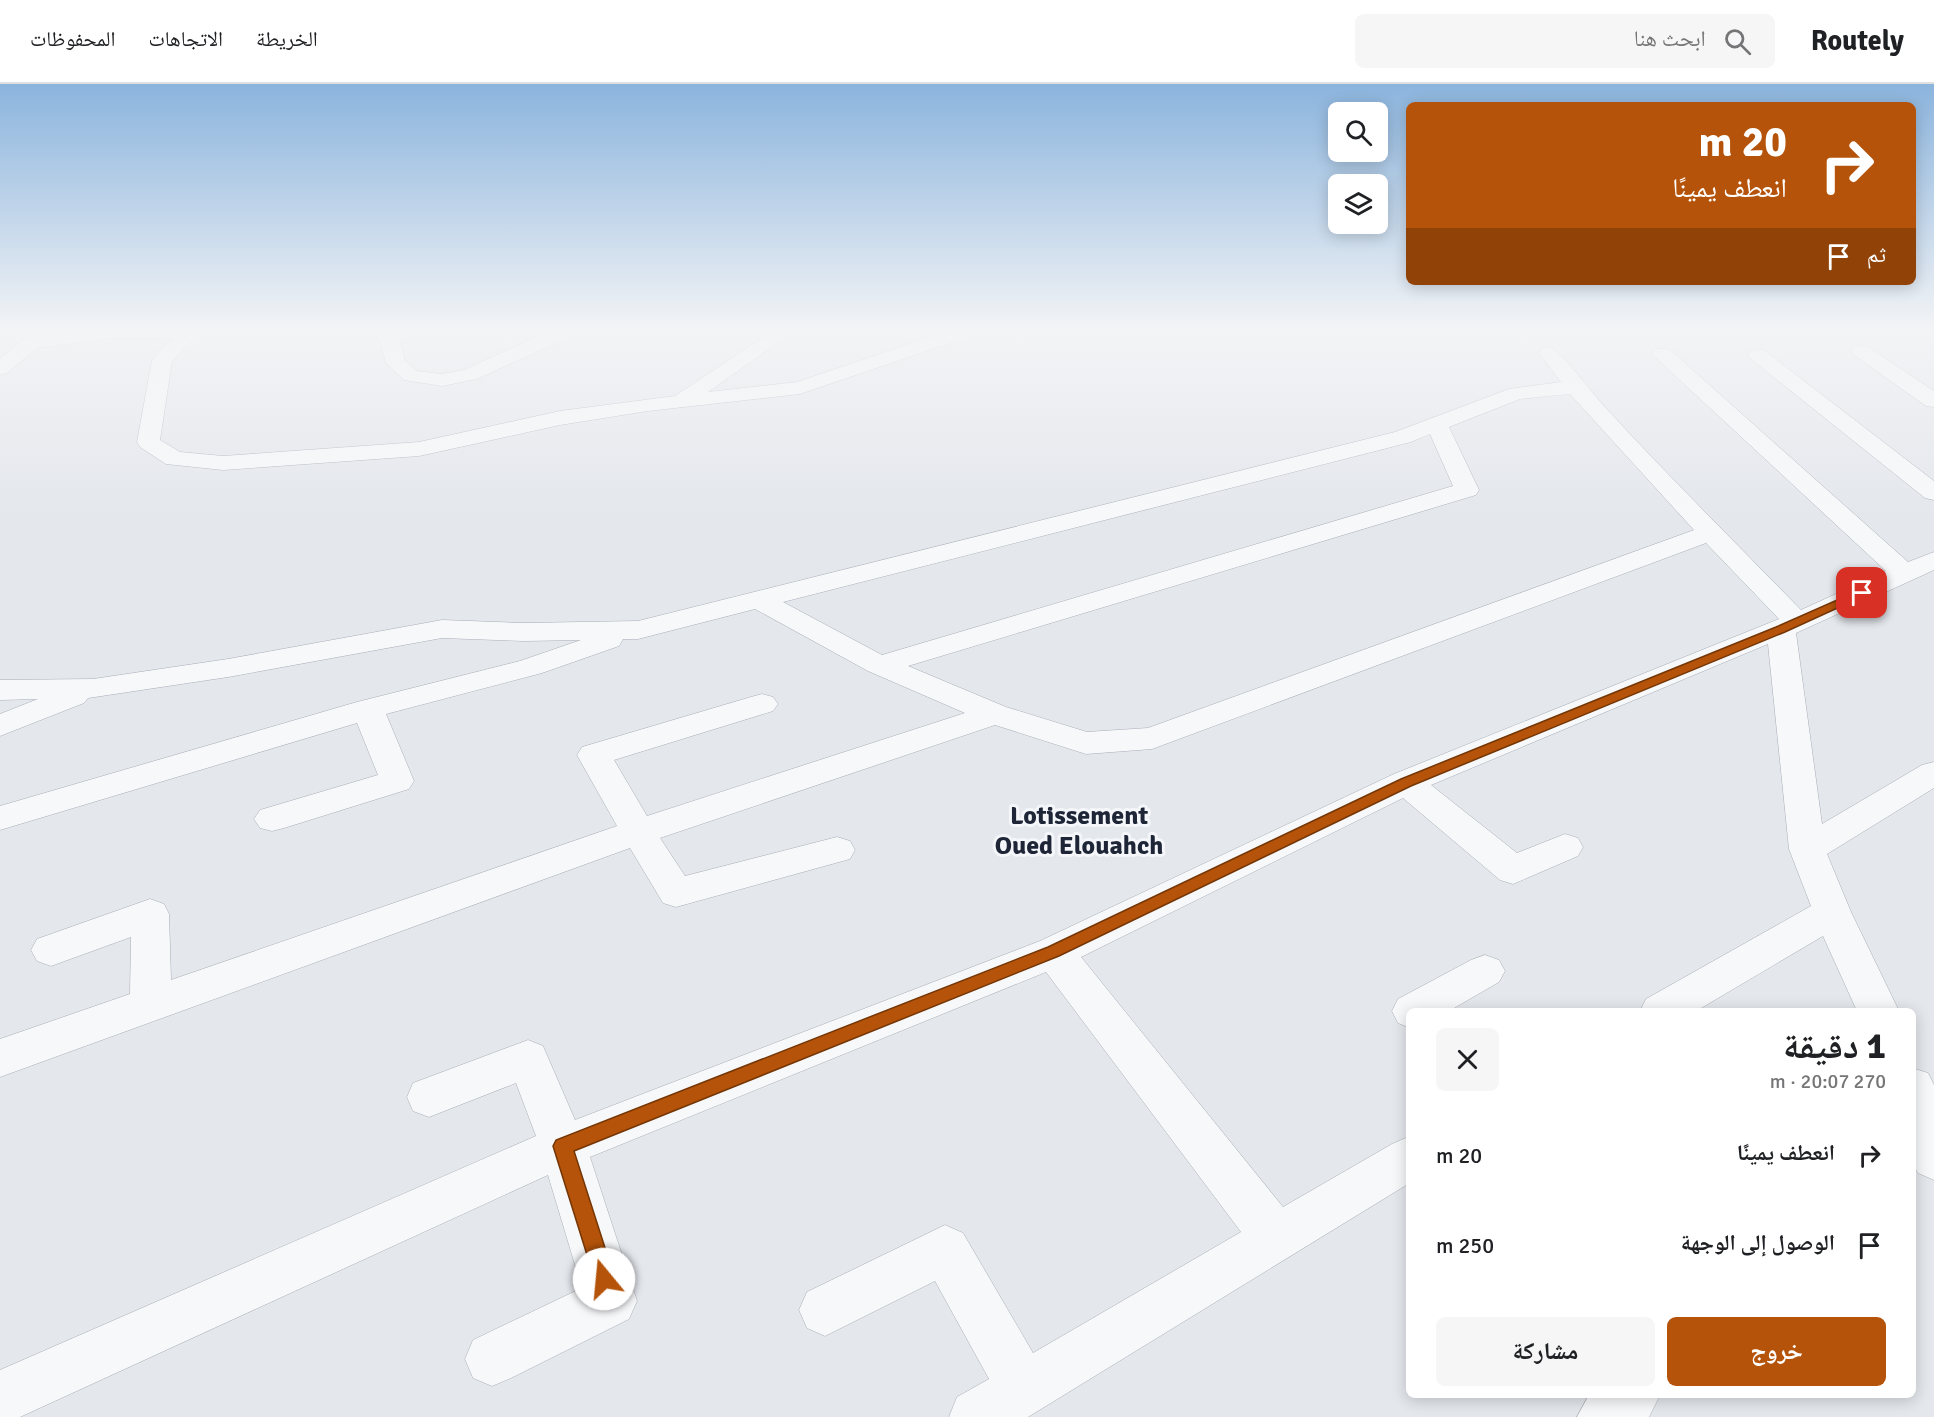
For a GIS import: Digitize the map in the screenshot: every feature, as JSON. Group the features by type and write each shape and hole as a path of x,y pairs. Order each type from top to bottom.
{"street":[{"path":"157,390 148,442 174,459 223,463 419,449 560,418 679,401 779,390"},
{"path":"679,401 695,390"},
{"path":"0,818 368,710 531,667 638,630 1403,437 1516,393 1543,390"},
{"path":"1578,390 1711,532 1789,626 1807,849 1832,912 1877,1008"},
{"path":"1703,390 1904,573"},
{"path":"1803,390 1934,493"},
{"path":"1918,390 1934,401"},
{"path":"879,665 1467,490 1436,424"},
{"path":"759,600 879,665 995,714 1086,743 1152,738 1711,532"},
{"path":"0,1398 563,1146 1053,952 1406,782 1789,626 1934,560"},
{"path":"0,690 93,688 228,668 442,629 524,632 638,630"},
{"path":"0,726 93,688"},
{"path":"762,704 594,754 676,893 837,850"},
{"path":"272,819 397,782 368,710"},
{"path":"0,1058 638,832 995,714"},
{"path":"1807,849 1934,773"},
{"path":"1406,782 1513,870 1566,847"},
{"path":"1666,1008 1832,912"},
{"path":"51,950 150,914 151,1005"},
{"path":"1053,952 1276,1238"},
{"path":"1418,1008 1485,971"},
{"path":"429,1097 528,1059 563,1146 611,1301 492,1359"},
{"path":"1916,1095 1921,1106 1934,1159 1916,1173"},
{"path":"977,1417 1406,1160"},
{"path":"825,1310 945,1250 1024,1389"},
{"path":"1605,1417 1629,1398"}],"district":[{"name":"Lotissement Oued Elouahch","path":"1079,831"}],"route":[{"path":"604,1279 563,1146 1053,952 1406,782 1780,630 1862,593"}]}
